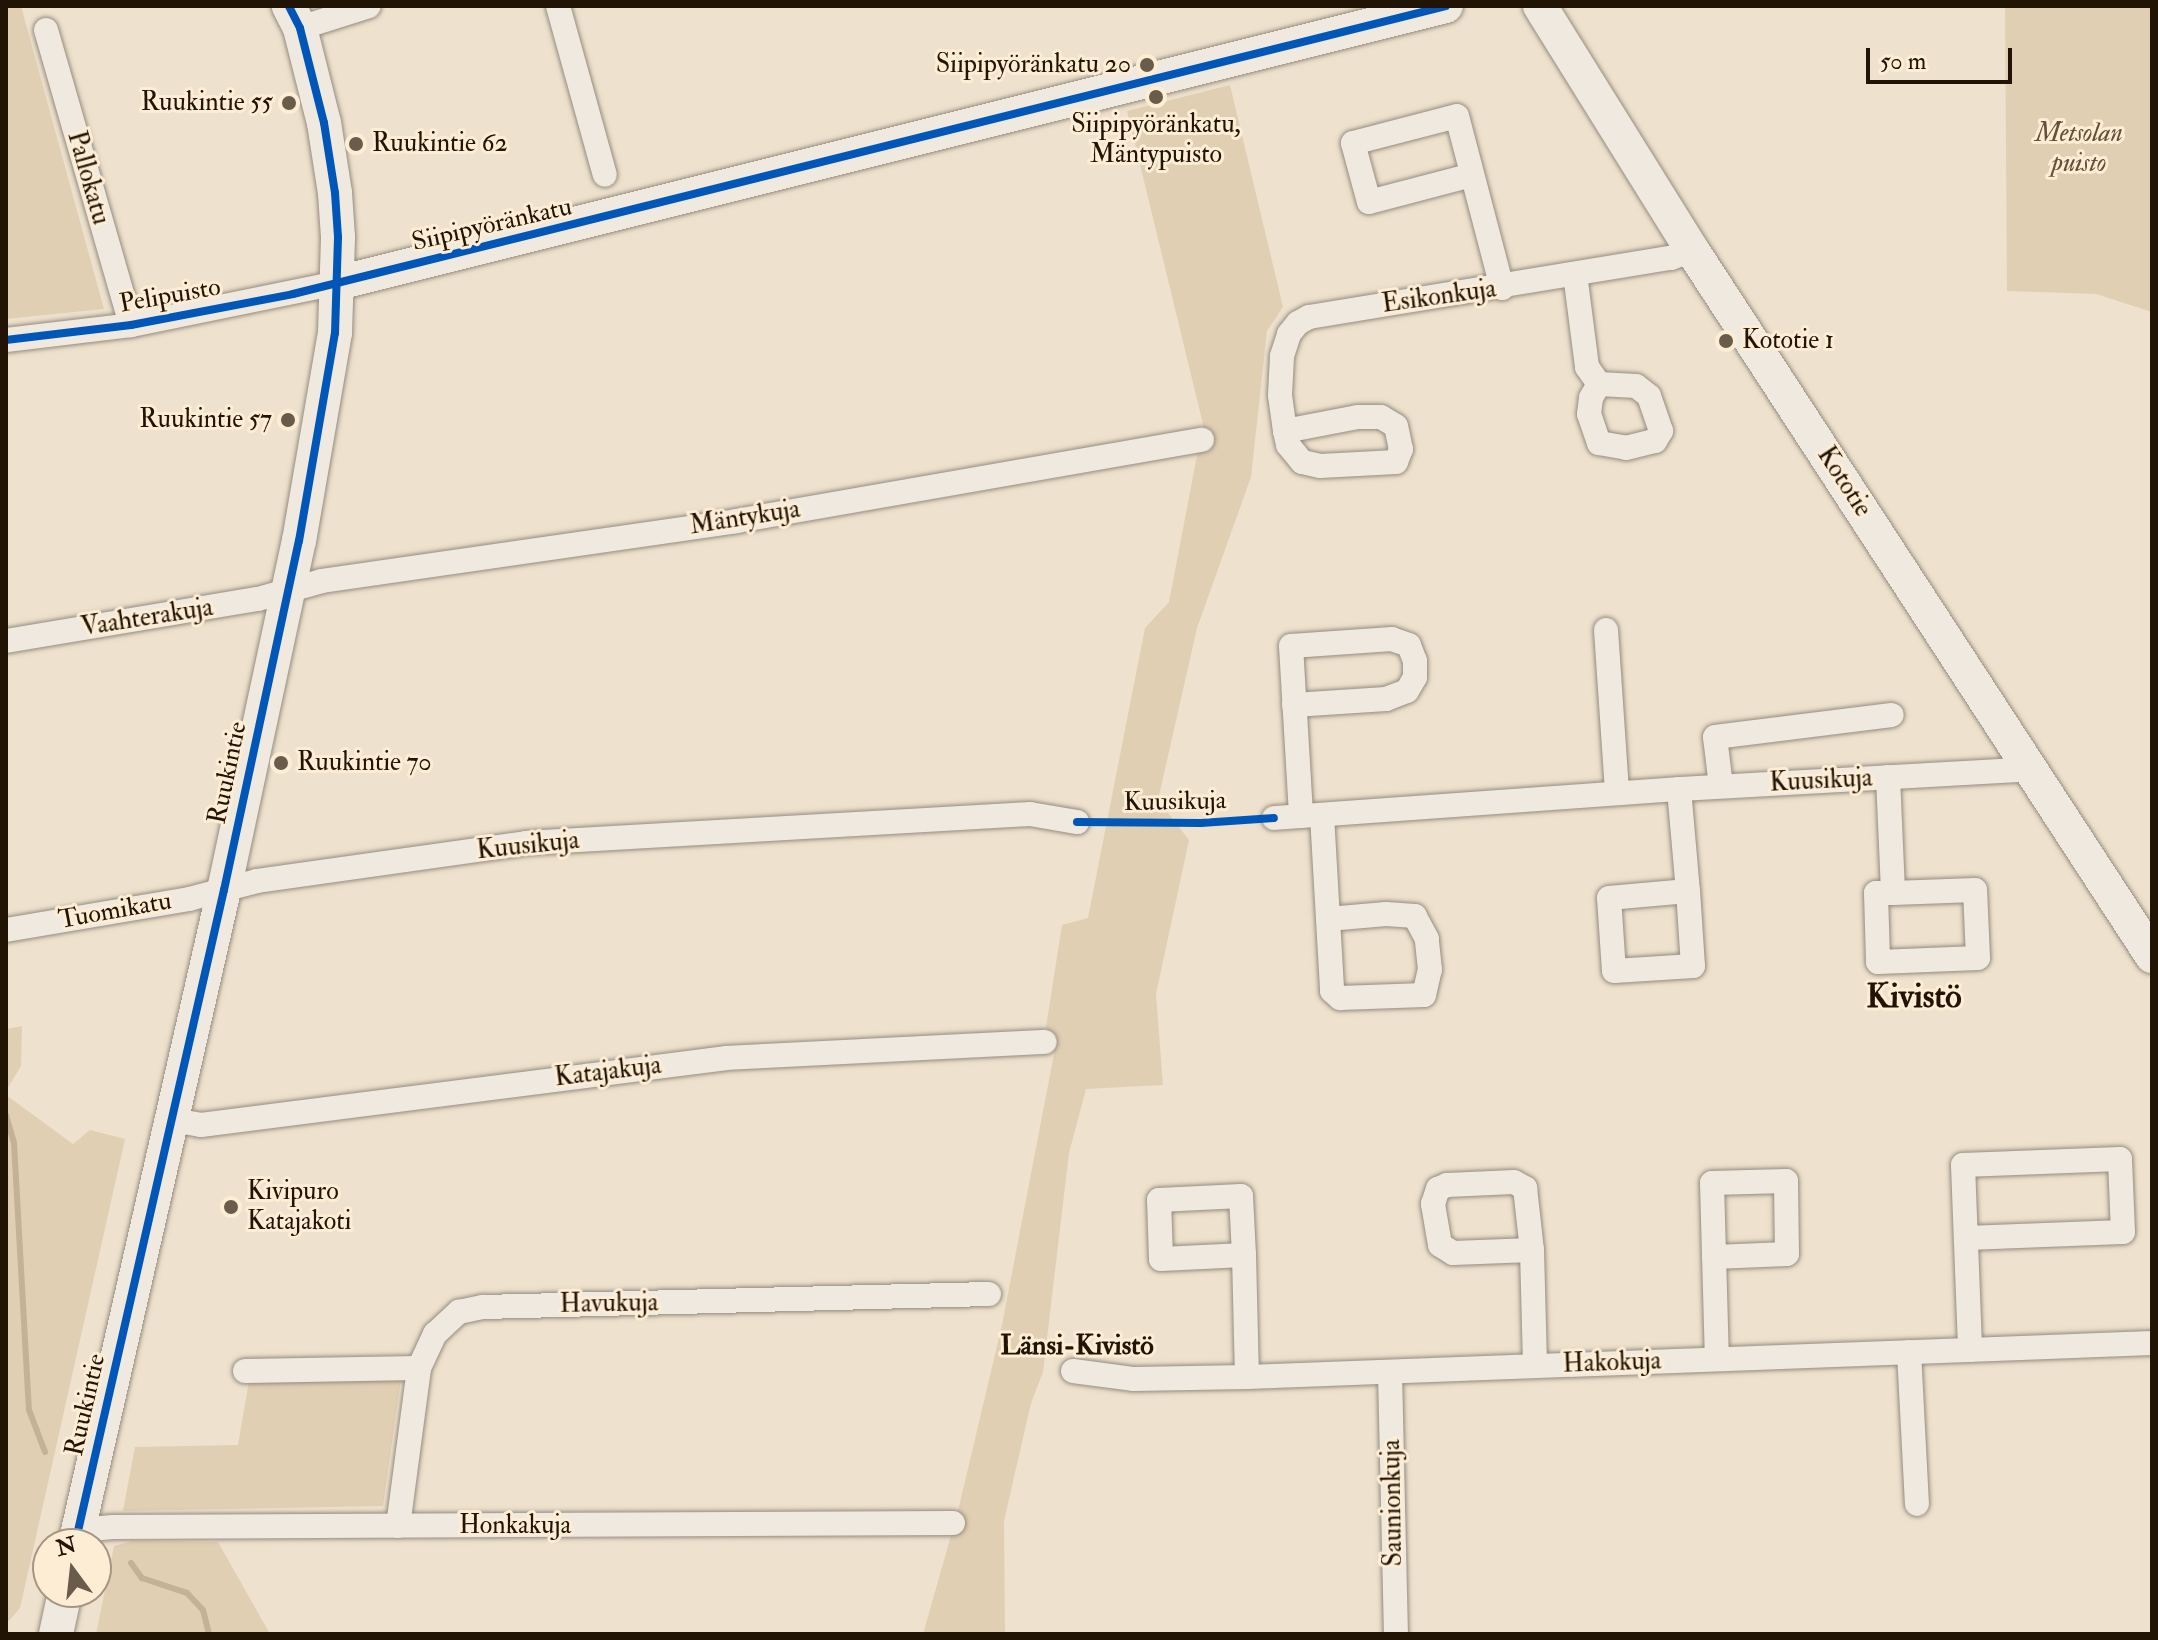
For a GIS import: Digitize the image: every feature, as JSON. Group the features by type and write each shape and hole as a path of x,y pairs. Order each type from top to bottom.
{"street":[{"path":"295,17 369,6"},
{"path":"558,6 605,175"},
{"name":"Siipipyöränkatu","path":"338,283 1446,6"},
{"name":"Kototie","path":"1540,6 1692,250 2152,956"},
{"name":"Ruukintie","path":"78,1528 224,890 288,592 335,333 338,283 335,193 324,123 295,17"},
{"name":"Pallokatu","path":"46,30 131,325"},
{"path":"1472,175 1369,202 1353,143 1457,116 1502,288"},
{"name":"Esikonkuja","path":"1285,431 1280,395 1282,356 1289,334 1298,323 1309,317 1502,288 1671,258 1692,250"},
{"path":"1575,274 1587,367 1599,384"},
{"name":"Pelipuisto","path":"6,340 131,325 338,283"},
{"name":"Mäntykuja","path":"288,592 322,581 736,521 1202,440"},
{"name":"Vaahterakuja","path":"6,641 288,592"},
{"path":"1606,630 1617,793"},
{"path":"1294,705 1386,699 1407,691 1415,677 1415,661 1409,645 1392,639 1291,646 1294,705 1328,919 1332,991 1340,998 1424,995 1430,970 1427,939 1415,916 1386,914 1328,919"},
{"path":"1721,786 1715,737 1892,715"},
{"name":"Kuusikuja","path":"1274,818 1721,786 2032,769"},
{"path":"1888,777 1893,893"},
{"path":"1679,789 1688,891 1693,966 1614,971 1609,898 1688,891"},
{"name":"Kuusikuja","path":"224,890 257,881 526,843 1030,814 1077,822"},
{"name":"Tuomikatu","path":"6,930 224,890"},
{"path":"1975,890 1978,958 1878,962 1876,893 1893,893 1975,890"},
{"name":"Katajakuja","path":"173,1120 201,1125 727,1058 1045,1042"},
{"path":"1966,1238 2123,1232 2120,1159 1963,1165 1970,1350"},
{"path":"1532,1250 1453,1253 1440,1245 1433,1204 1438,1189 1447,1185 1514,1182 1525,1188 1532,1250 1535,1366"},
{"path":"1244,1255 1247,1377"},
{"path":"1714,1257 1717,1359"},
{"name":"Havukuja","path":"398,1526 419,1368 435,1334 459,1312 483,1307 989,1294"},
{"name":"Hakokuja","path":"1073,1371 1134,1379 1247,1377 2152,1343"},
{"path":"1909,1352 1917,1504"},
{"path":"245,1371 419,1368"},
{"name":"Saunionkuja","path":"1390,1372 1396,1634"},
{"name":"Honkakuja","path":"109,1528 953,1523"},
{"path":"56,1634 62,1608"}],"green space":[{"path":"6,6 21,6 104,309 6,319"},
{"name":"Metsolan puisto","path":"2005,6 2152,6 2152,312 2096,294 2007,291"},
{"path":"1230,85 1283,307 1267,331 1251,477 1197,628 1158,800 1189,840 1156,994 1163,1085 1086,1089 1069,1153 1043,1372 1031,1403 1004,1521 1005,1634 923,1634 958,1511 1002,1325 1054,1054 1046,1027 1062,925 1088,918 1145,628 1169,602 1203,424 1127,111"},
{"path":"22,1026 21,1066 6,1091 6,1029"},
{"path":"6,1095 73,1144 90,1130 125,1139 38,1528 32,1528 32,1554 20,1608 6,1624"},
{"path":"401,1379 383,1506 123,1511 135,1447 238,1445 249,1381"},
{"path":"132,1541 218,1542 270,1634 96,1634 101,1608 112,1608 114,1546"}],"waterway":[{"path":"6,1115 14,1143 29,1410 45,1452"},
{"path":"131,1563 142,1578 187,1593 203,1610 209,1634"}],"cycle path":[{"path":"79,1528 224,890 299,541 335,333 338,237 335,193 324,123 300,28 289,6"},
{"path":"6,340 131,325 293,294 1446,6"},
{"path":"1077,822 1201,823 1274,818"}],"place":[{"name":"Siipipyöränkatu 20","path":"1147,65"},
{"name":"Siipipyöränkatu, Mäntypuisto","path":"1156,97"},
{"name":"Ruukintie 55","path":"289,103"},
{"name":"Ruukintie 62","path":"356,144"},
{"name":"Kototie 1","path":"1726,341"},
{"name":"Ruukintie 57","path":"288,420"},
{"name":"Ruukintie 70","path":"281,763"},
{"name":"Kivipuro Katajakoti","path":"231,1207"}],"district":[{"name":"Kivistö","path":"1914,997"},
{"name":"Länsi-Kivistö","path":"1077,1346"}]}
